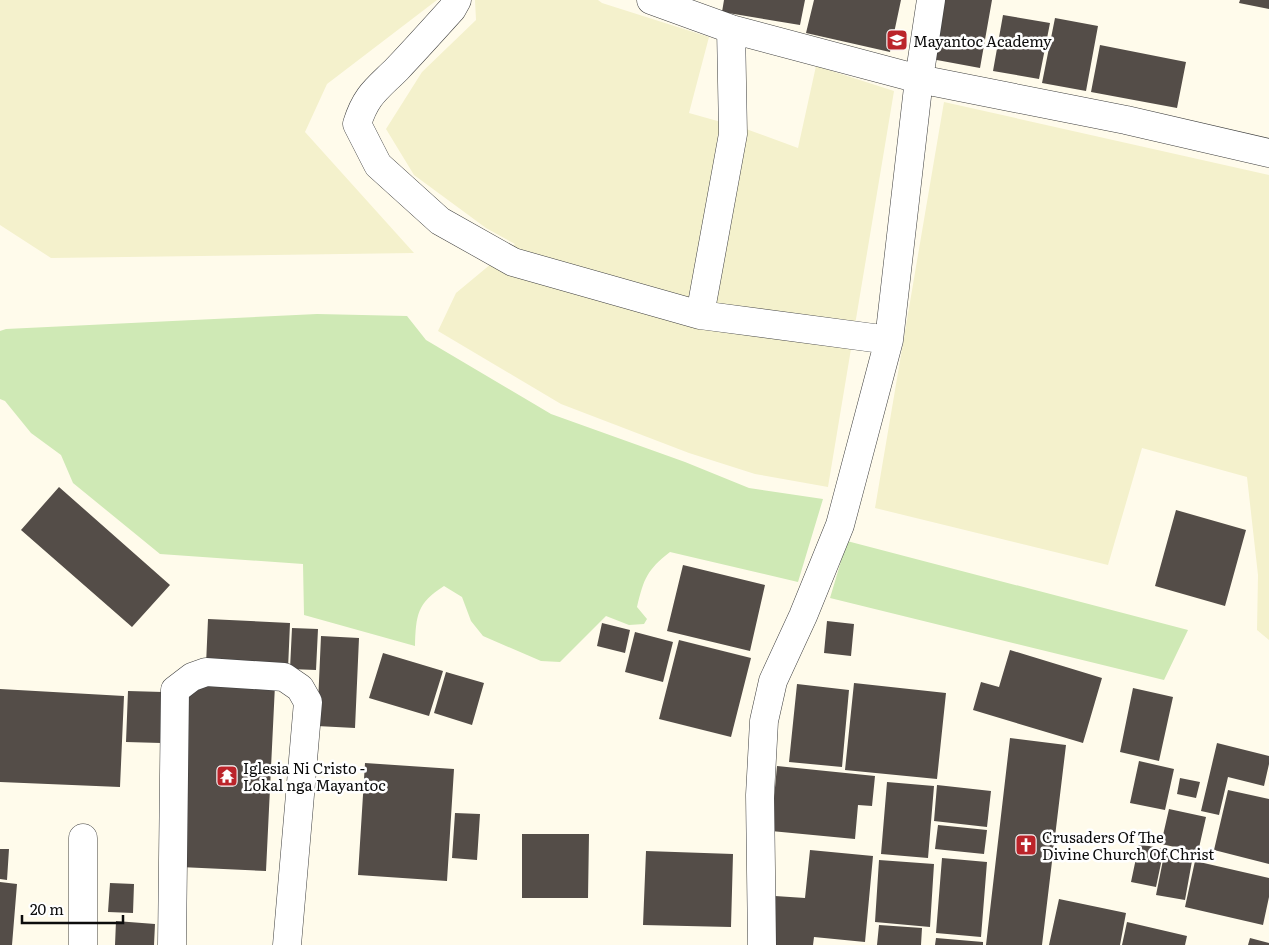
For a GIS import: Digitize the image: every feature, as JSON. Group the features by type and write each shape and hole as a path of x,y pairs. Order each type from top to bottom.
{"street":[{"path":"457,0 452,9 397,69 371,94 362,108 357,124 378,165 440,221 513,262 700,315 889,340"},
{"path":"651,0 730,29 919,79 1126,120 1269,153"},
{"path":"762,945 760,795 764,721 773,681 803,616 840,525 889,340 919,79 931,0"},
{"path":"700,315 733,134 730,29"},
{"path":"172,945 175,690 192,677 206,672 284,677 300,688 308,702 287,945"},
{"path":"83,838 83,945"}],"shaded area":[{"path":"0,0 437,0 327,84 305,132 414,253 51,258 0,225"},
{"path":"475,0 598,0 602,3 709,37 689,113 746,129 798,148 816,66 894,91 828,487 755,474 689,453 561,404 438,331 456,293 515,244 486,228 414,175 386,129 422,72 476,20"},
{"path":"944,102 1269,175 1269,640 1257,630 1258,575 1247,477 1142,448 1108,565 875,508"}],"green space":[{"path":"317,314 407,316 426,340 551,414 685,462 749,488 823,499 798,582 670,552 656,564 644,582 637,607 647,619 644,624 629,625 606,616 560,662 541,661 483,636 471,621 462,597 444,586 423,604 417,618 415,646 304,615 303,564 160,554 73,483 61,455 31,433 5,401 0,399 0,331 6,329"},
{"path":"847,541 1188,630 1164,680 830,598"}],"building":[{"path":"724,0 805,0 800,25 722,12"},
{"path":"814,0 901,0 890,52 806,33"},
{"path":"936,0 992,0 980,68 926,58"},
{"path":"1240,0 1269,0 1269,9 1239,3"},
{"path":"1003,15 1050,23 1039,79 993,71"},
{"path":"1055,18 1098,26 1086,91 1042,83"},
{"path":"1100,45 1186,62 1177,108 1091,92"},
{"path":"59,487 170,585 132,627 21,530"},
{"path":"1176,510 1246,530 1225,606 1155,586"},
{"path":"683,565 765,585 750,651 667,631"},
{"path":"208,619 290,623 288,669 206,665"},
{"path":"827,621 854,624 851,656 824,653"},
{"path":"602,623 630,630 625,653 597,646"},
{"path":"292,628 318,629 316,670 290,669"},
{"path":"635,632 673,642 663,682 625,672"},
{"path":"321,636 359,638 355,728 317,726"},
{"path":"679,640 751,658 731,737 659,719"},
{"path":"1010,650 1102,678 1083,743 973,710 981,682 999,687"},
{"path":"383,653 443,671 429,716 369,698"},
{"path":"446,672 484,683 472,725 434,713"},
{"name":"Iglesia Ni Cristo - Lokal nga Mayantoc","path":"188,681 275,685 266,871 180,867"},
{"path":"854,683 946,693 937,779 845,770"},
{"path":"797,684 849,690 842,767 789,762"},
{"path":"1133,688 1173,697 1159,761 1120,752"},
{"path":"0,689 124,696 120,787 0,782"},
{"path":"128,691 163,692 161,743 126,742"},
{"name":"Crusaders Of The Divine Church Of Christ","path":"1010,738 1066,745 1042,945 986,945"},
{"path":"1217,743 1269,756 1264,786 1228,777 1219,815 1201,811"},
{"path":"1139,761 1174,769 1165,810 1130,803"},
{"path":"365,763 454,769 447,881 358,875"},
{"path":"777,766 875,776 872,806 858,805 855,839 771,831"},
{"path":"1180,778 1200,782 1196,798 1177,794"},
{"path":"887,782 934,786 928,858 881,854"},
{"path":"937,785 991,791 987,827 934,821"},
{"path":"1228,790 1269,799 1269,864 1214,850"},
{"path":"1169,809 1206,817 1198,852 1161,844"},
{"path":"455,813 480,814 477,860 452,858"},
{"path":"938,825 987,830 984,854 935,849"},
{"path":"522,834 589,834 588,898 522,898"},
{"path":"1139,844 1164,849 1156,887 1131,882"},
{"path":"0,849 9,849 7,880 0,879"},
{"path":"810,850 873,856 865,942 814,937 813,945 771,945 775,896 805,898"},
{"path":"646,851 733,854 731,927 643,925"},
{"path":"1164,855 1192,861 1185,900 1156,895"},
{"path":"942,858 987,862 981,937 936,933"},
{"path":"879,860 934,864 930,927 875,922"},
{"path":"1195,861 1269,878 1269,897 1263,925 1185,907"},
{"path":"0,882 17,884 12,945 0,945"},
{"path":"110,883 134,884 133,913 108,912"},
{"path":"1059,899 1126,913 1120,945 1049,945"},
{"path":"116,921 155,924 154,945 115,945"},
{"path":"1127,922 1187,936 1185,945 1122,945"},
{"path":"879,925 922,928 921,945 877,945"},
{"path":"936,938 983,942 983,945 935,945"},
{"path":"1250,938 1269,943 1269,945 1248,945"}],"place":[{"name":"Mayantoc Academy","path":"897,40"},
{"name":"Iglesia Ni Cristo - Lokal nga Mayantoc","path":"227,776"},
{"name":"Crusaders Of The Divine Church Of Christ","path":"1026,845"}]}
